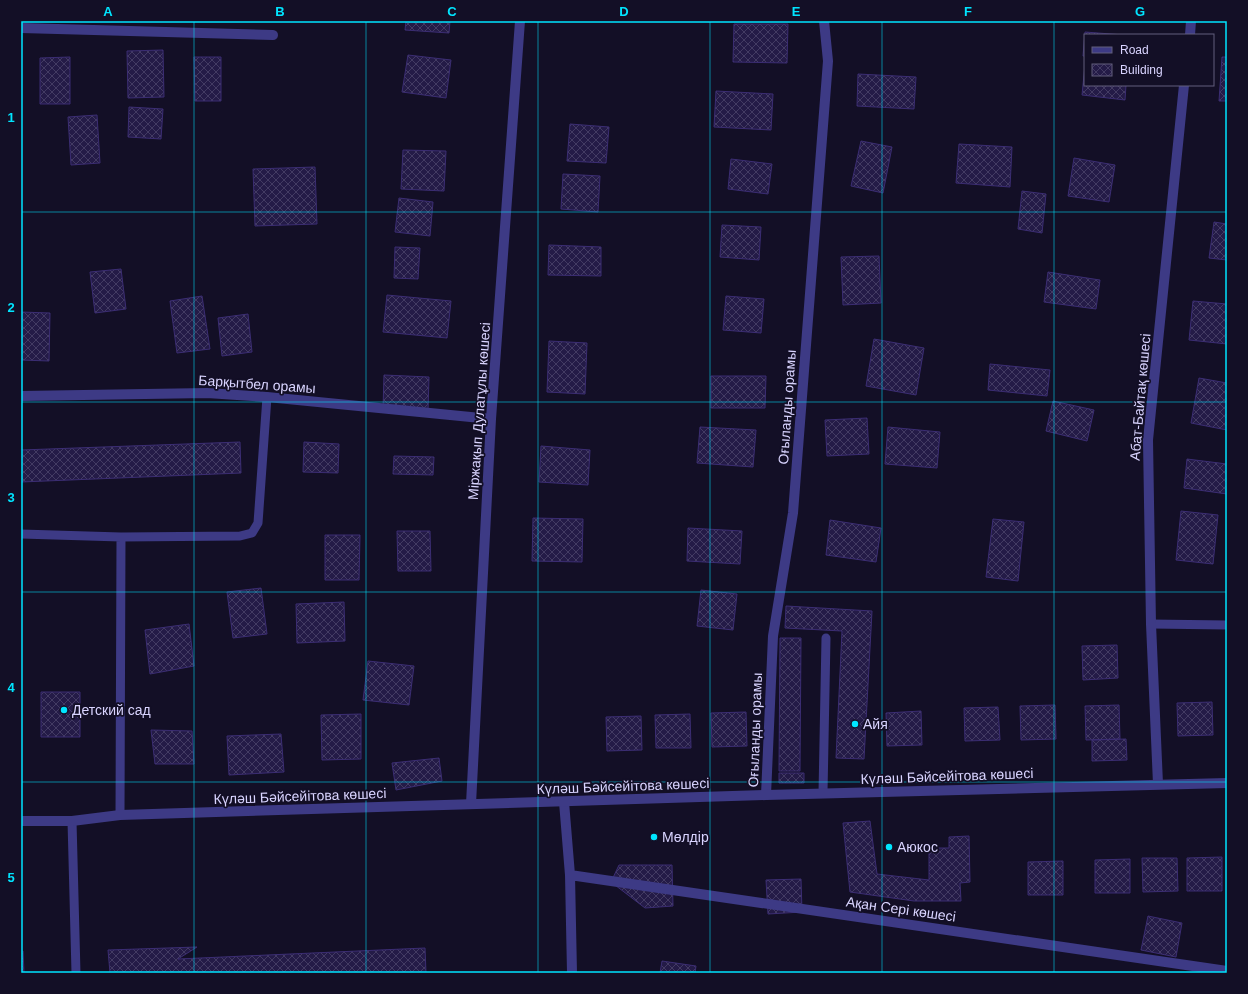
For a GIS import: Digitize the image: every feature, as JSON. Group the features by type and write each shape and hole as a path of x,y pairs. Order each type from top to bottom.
{"street":[{"name":"Міржақып Дулатұлы көшесі","path":"471,804 491,420 520,21"},
{"name":"Оғыланды орамы","path":"766,795 773,636 793,513 828,61 824,21"},
{"path":"1190,34 1191,21"},
{"path":"21,28 273,35"},
{"name":"Абат-Байтақ көшесі","path":"1158,784 1151,624 1148,440 1184,86"},
{"name":"Барқытбел орамы","path":"21,396 207,393 267,397 491,420"},
{"name":"Күләш Бәйсейітова көшесі","path":"21,822 72,821 120,815 823,793 1227,783"},
{"path":"564,802 570,875 572,973"},
{"name":"Ақан Сері көшесі","path":"570,875 1227,971"}],"lane":[{"path":"21,534 121,537 240,536 252,533 258,523 267,397"},
{"path":"120,815 121,537"},
{"path":"1151,624 1227,625"},
{"path":"823,793 826,638"},
{"path":"72,821 76,973"}],"building":[{"path":"406,21 450,21 449,33 405,30"},
{"path":"734,24 788,24 787,63 733,62"},
{"path":"1085,32 1111,34 1085,34"},
{"path":"163,50 164,97 128,98 127,51"},
{"path":"408,55 451,60 446,98 402,92"},
{"path":"70,57 70,104 40,104 40,58"},
{"path":"194,57 221,57 221,101 195,101"},
{"path":"1222,57 1227,57 1227,101 1219,101"},
{"path":"858,74 916,77 914,109 857,106"},
{"path":"1084,75 1084,86 1126,86 1125,100 1082,95"},
{"path":"716,91 773,94 771,130 714,127"},
{"path":"129,107 163,109 161,139 128,137"},
{"path":"97,115 100,163 71,165 68,117"},
{"path":"570,124 609,127 606,163 567,161"},
{"path":"861,141 892,147 883,193 851,186"},
{"path":"959,144 1012,147 1010,187 956,183"},
{"path":"403,150 446,151 444,191 401,189"},
{"path":"1074,158 1115,165 1109,202 1068,196"},
{"path":"731,159 772,164 768,194 728,189"},
{"path":"315,167 317,224 255,226 253,169"},
{"path":"563,174 600,176 598,212 561,209"},
{"path":"1022,191 1046,194 1042,233 1018,229"},
{"path":"399,198 433,202 430,236 395,232"},
{"path":"1214,222 1227,224 1227,260 1209,258"},
{"path":"722,225 761,227 759,260 720,257"},
{"path":"549,245 601,247 601,276 548,275"},
{"path":"395,247 420,248 418,279 394,278"},
{"path":"879,256 881,303 843,305 841,257"},
{"path":"121,269 126,309 95,313 90,272"},
{"path":"1048,272 1100,280 1096,309 1044,302"},
{"path":"387,295 451,301 447,338 383,332"},
{"path":"202,296 210,349 177,353 170,301"},
{"path":"726,296 764,299 761,333 723,330"},
{"path":"1193,301 1227,304 1227,344 1189,340"},
{"path":"21,312 50,313 49,361 21,360"},
{"path":"248,314 252,352 222,356 218,318"},
{"path":"874,339 924,348 916,395 866,386"},
{"path":"549,341 587,343 585,394 547,392"},
{"path":"990,364 1050,370 1047,396 988,390"},
{"path":"384,375 429,377 428,411 383,409"},
{"path":"711,376 766,376 765,408 711,408"},
{"path":"1199,378 1227,383 1227,430 1191,423"},
{"path":"1053,401 1094,410 1087,441 1046,431"},
{"path":"867,418 869,454 827,456 825,420"},
{"path":"700,427 756,430 753,467 697,463"},
{"path":"888,427 940,432 937,468 885,464"},
{"path":"240,442 241,473 21,482 21,450"},
{"path":"304,442 339,444 338,473 303,472"},
{"path":"541,446 590,450 588,485 539,482"},
{"path":"394,456 434,457 433,475 393,474"},
{"path":"1187,459 1227,464 1227,494 1184,488"},
{"path":"1181,511 1218,515 1213,564 1176,560"},
{"path":"533,518 583,519 582,562 532,561"},
{"path":"993,519 1024,522 1018,581 986,577"},
{"path":"830,520 881,528 876,562 826,555"},
{"path":"688,528 742,531 740,564 687,561"},
{"path":"397,531 430,531 431,571 398,571"},
{"path":"325,535 360,535 359,580 325,580"},
{"path":"261,588 267,634 233,638 227,592"},
{"path":"701,590 737,594 733,630 697,626"},
{"path":"344,602 345,641 297,643 296,604"},
{"path":"786,606 872,611 864,759 836,758 842,631 785,628"},
{"path":"189,624 194,666 150,674 145,630"},
{"path":"780,638 801,638 800,771 779,771"},
{"path":"1117,645 1118,678 1083,680 1082,646"},
{"path":"368,661 414,666 409,705 363,700"},
{"path":"41,692 80,692 80,737 41,737"},
{"path":"1212,702 1213,735 1178,736 1177,703"},
{"path":"1055,705 1056,739 1021,740 1020,706"},
{"path":"1119,705 1120,739 1086,740 1085,706"},
{"path":"998,707 1000,740 965,741 964,708"},
{"path":"921,711 922,745 887,746 886,713"},
{"path":"746,712 747,746 712,747 711,713"},
{"path":"361,714 361,759 322,760 321,715"},
{"path":"690,714 691,748 656,748 655,715"},
{"path":"641,716 642,750 607,751 606,717"},
{"path":"151,730 192,731 194,764 155,764"},
{"path":"281,734 284,772 229,775 227,736"},
{"path":"1126,739 1127,760 1092,761 1092,740"},
{"path":"439,758 442,781 396,790 392,763"},
{"path":"779,773 804,773 804,783 779,783"},
{"path":"870,821 877,874 929,880 929,848 949,848 949,837 969,836 970,882 960,883 961,901 914,901 850,892 843,823"},
{"path":"1222,857 1222,891 1187,891 1187,858"},
{"path":"1142,858 1177,858 1178,891 1143,892"},
{"path":"1130,859 1130,893 1095,893 1095,860"},
{"path":"1063,861 1063,895 1028,895 1028,862"},
{"path":"619,865 672,865 673,906 645,908 611,882"},
{"path":"801,879 802,912 768,914 766,880"},
{"path":"1148,916 1182,923 1176,957 1141,950"},
{"path":"197,947 178,959 425,948 426,973 110,973 108,950"},
{"path":"21,951 23,951 24,973 21,973"},
{"path":"662,961 696,966 695,973 660,973"}],"place":[{"name":"Детский сад","path":"64,710"},
{"name":"Айя","path":"855,724"},
{"name":"Мөлдiр","path":"654,837"},
{"name":"Аюкос","path":"889,847"}]}
